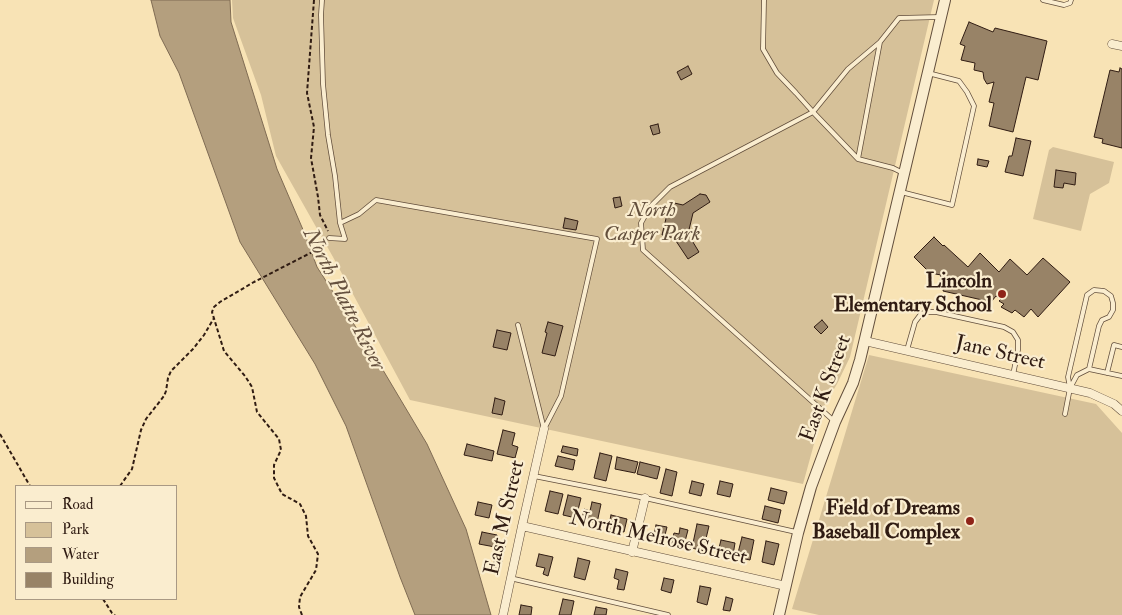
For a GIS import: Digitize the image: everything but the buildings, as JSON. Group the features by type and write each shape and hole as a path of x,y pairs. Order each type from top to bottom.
{"street":[{"name":"East K Street","path":"779,615 811,487 835,422 853,383 865,341 945,0"},
{"path":"1112,44 1122,46"},
{"name":"Jane Street","path":"865,341 1090,392 1114,404 1122,411"},
{"name":"East M Street","path":"503,615 544,429"},
{"path":"632,552 645,498"},
{"name":"North Melrose Street","path":"522,526 786,586"}],"lane":[{"path":"322,0 323,84 340,223 345,239 329,238"},
{"path":"764,0 764,49 776,73 858,159 893,168 905,174"},
{"path":"1043,0 1064,5 1070,3 1071,0"},
{"path":"835,422 643,250 641,223 650,207 670,187 813,112 848,69 880,42 899,18 942,16"},
{"path":"858,159 880,42"},
{"path":"901,192 952,205 974,106 968,92 959,81 928,73"},
{"path":"340,223 359,214 376,200 597,238 561,396 544,429"},
{"path":"1070,388 1068,377 1086,295 1094,290 1111,296 1113,310 1109,317 1102,320 1099,326 1089,369"},
{"path":"907,351 914,322 921,314 936,312 975,320 1004,327 1016,336 1018,350 1013,375"},
{"path":"518,324 544,429"},
{"path":"1107,373 1114,345 1122,347"},
{"path":"1065,414 1070,388 1077,376 1089,369 1122,376"},
{"path":"534,476 645,498 798,533"},
{"path":"510,578 668,615"}],"path":[{"path":"302,615 298,607 300,597 316,570 318,554 308,536 306,516 300,504 282,494 274,478 274,465 282,450 279,439 257,412 252,387 224,351 212,312 214,307 254,282 322,247 329,238 327,228 320,215 311,158 314,127 308,93 314,0"},
{"path":"121,485 132,468 141,430 146,419 164,396 171,371 193,349 214,318"},
{"path":"0,434 29,485"},
{"path":"104,600 114,615"}],"green space":[{"name":"North Casper Park","path":"232,0 934,0 850,357 825,404 803,484 410,400 276,156 261,95 233,18"},
{"path":"1053,147 1114,162 1109,183 1090,194 1081,231 1033,219 1049,150"},
{"name":"Field of Dreams Baseball Complex","path":"869,355 1096,404 1122,433 1122,615 819,615 792,609"}],"water":[{"path":"151,0 230,0 231,22 277,169 317,267 377,360 427,444 466,529 491,615 415,615 346,426 315,364 240,242 179,73 160,36"}],"place":[{"name":"Lincoln Elementary School","path":"1002,294"},
{"name":"Field of Dreams Baseball Complex","path":"970,521"}],"water label":[{"name":"North Platte River","path":"343,300"}]}
